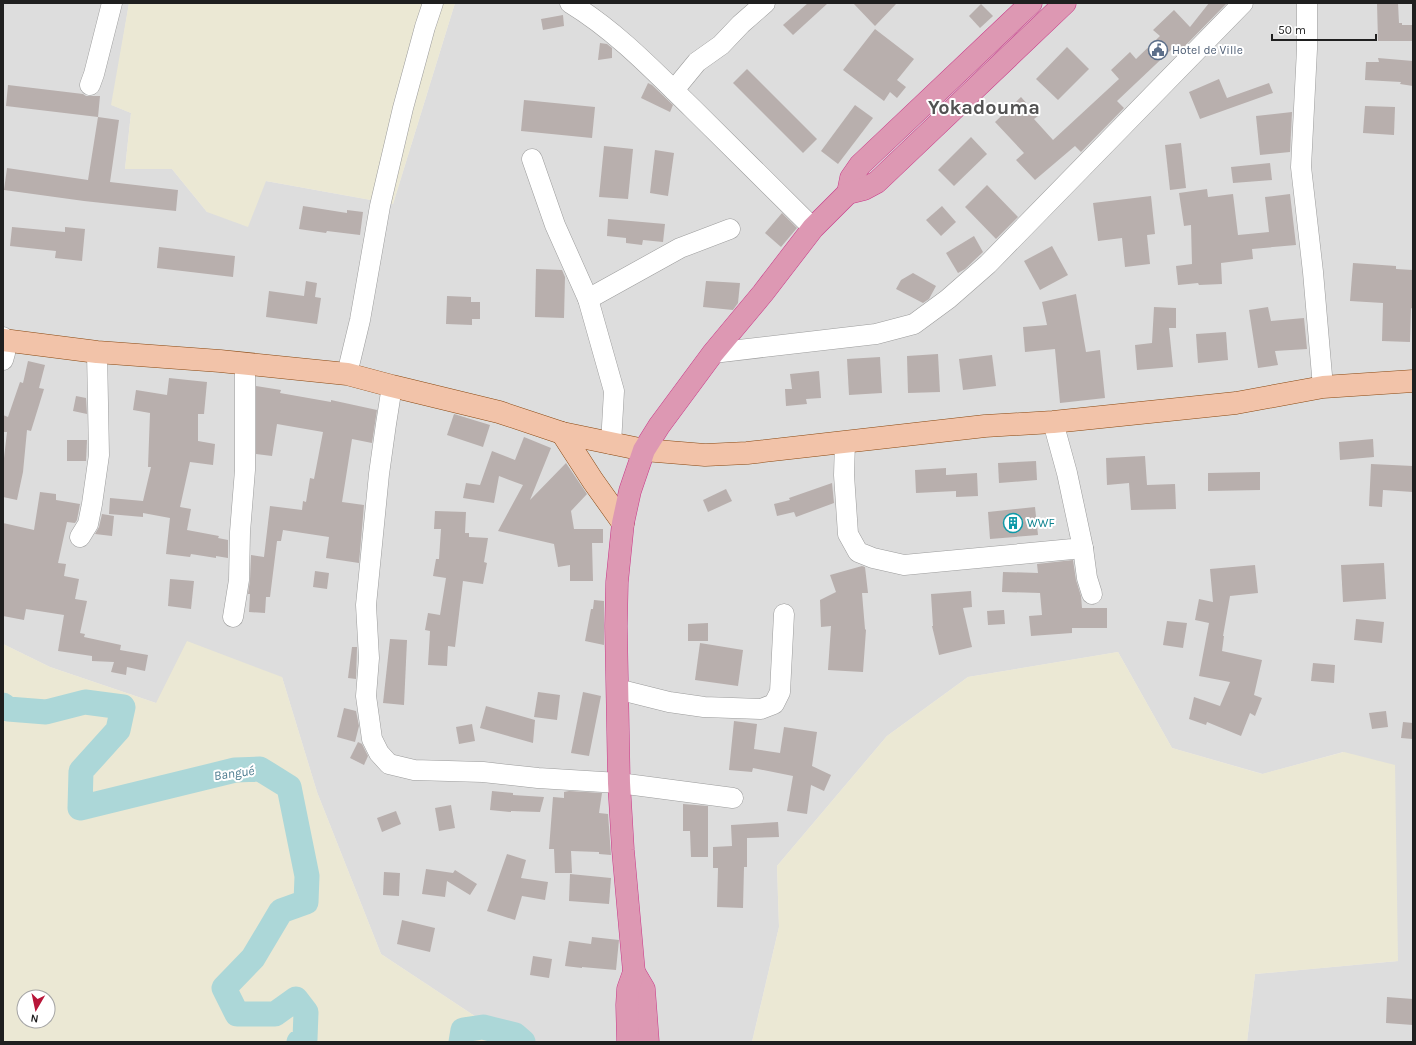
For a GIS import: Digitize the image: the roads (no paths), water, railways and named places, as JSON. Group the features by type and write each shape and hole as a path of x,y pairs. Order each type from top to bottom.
{"highway":[{"path":"848,194 851,178 860,166 1031,3"},
{"path":"638,1035 627,1005 628,989 634,972 623,850 619,783 616,626 617,582 623,523 630,491 644,450 659,426 713,353 813,228 848,194 864,189 877,182 1065,3"}],"main road":[{"path":"4,344 245,363 347,374 499,412 562,433 644,450 705,455 747,453 985,426 1053,422 1236,403 1323,387 1413,381"},
{"path":"562,433 593,481 623,523"}],"street":[{"path":"90,85 112,3"},
{"path":"347,374 360,320 380,206 403,108 433,3"},
{"path":"570,3 588,14 652,67 813,228"},
{"path":"674,90 697,62 721,45 741,24 765,3"},
{"path":"713,353 876,334 914,324 948,299 988,264 1243,3"},
{"path":"1307,3 1307,49 1301,167 1313,272 1323,387"},
{"path":"532,159 556,225 588,299 614,391 611,444"},
{"path":"588,299 680,248 730,229"},
{"path":"80,537 88,524 99,455 97,352"},
{"path":"233,617 239,580 240,532 245,470 245,363"},
{"path":"392,386 378,481 366,605 369,658 366,696 372,739 379,753 389,764 414,770 483,772 538,778 619,783 733,798"},
{"path":"1053,422 1067,473 1084,548 1087,578 1092,594"},
{"path":"845,442 844,475 848,534 858,552 873,558 904,565 1084,548"},
{"path":"617,689 669,702 704,707 760,709 774,704 780,692 784,614"}],"waterway":[{"name":"Bangué","path":"3,705 8,709 46,712 85,702 123,707 118,730 81,771 80,808 235,770 260,769 289,787 307,876 306,902 281,911 253,958 224,988 237,1014 275,1014 296,999 306,1012 305,1039 299,1042"},
{"name":"Bangué","path":"461,1042 463,1030 483,1027 515,1035 523,1042"}],"place":[{"name":"Hotel de Ville","path":"1158,50"},
{"name":"WWF","path":"1013,523"}],"district":[{"name":"Yokadouma","path":"984,107"}]}
